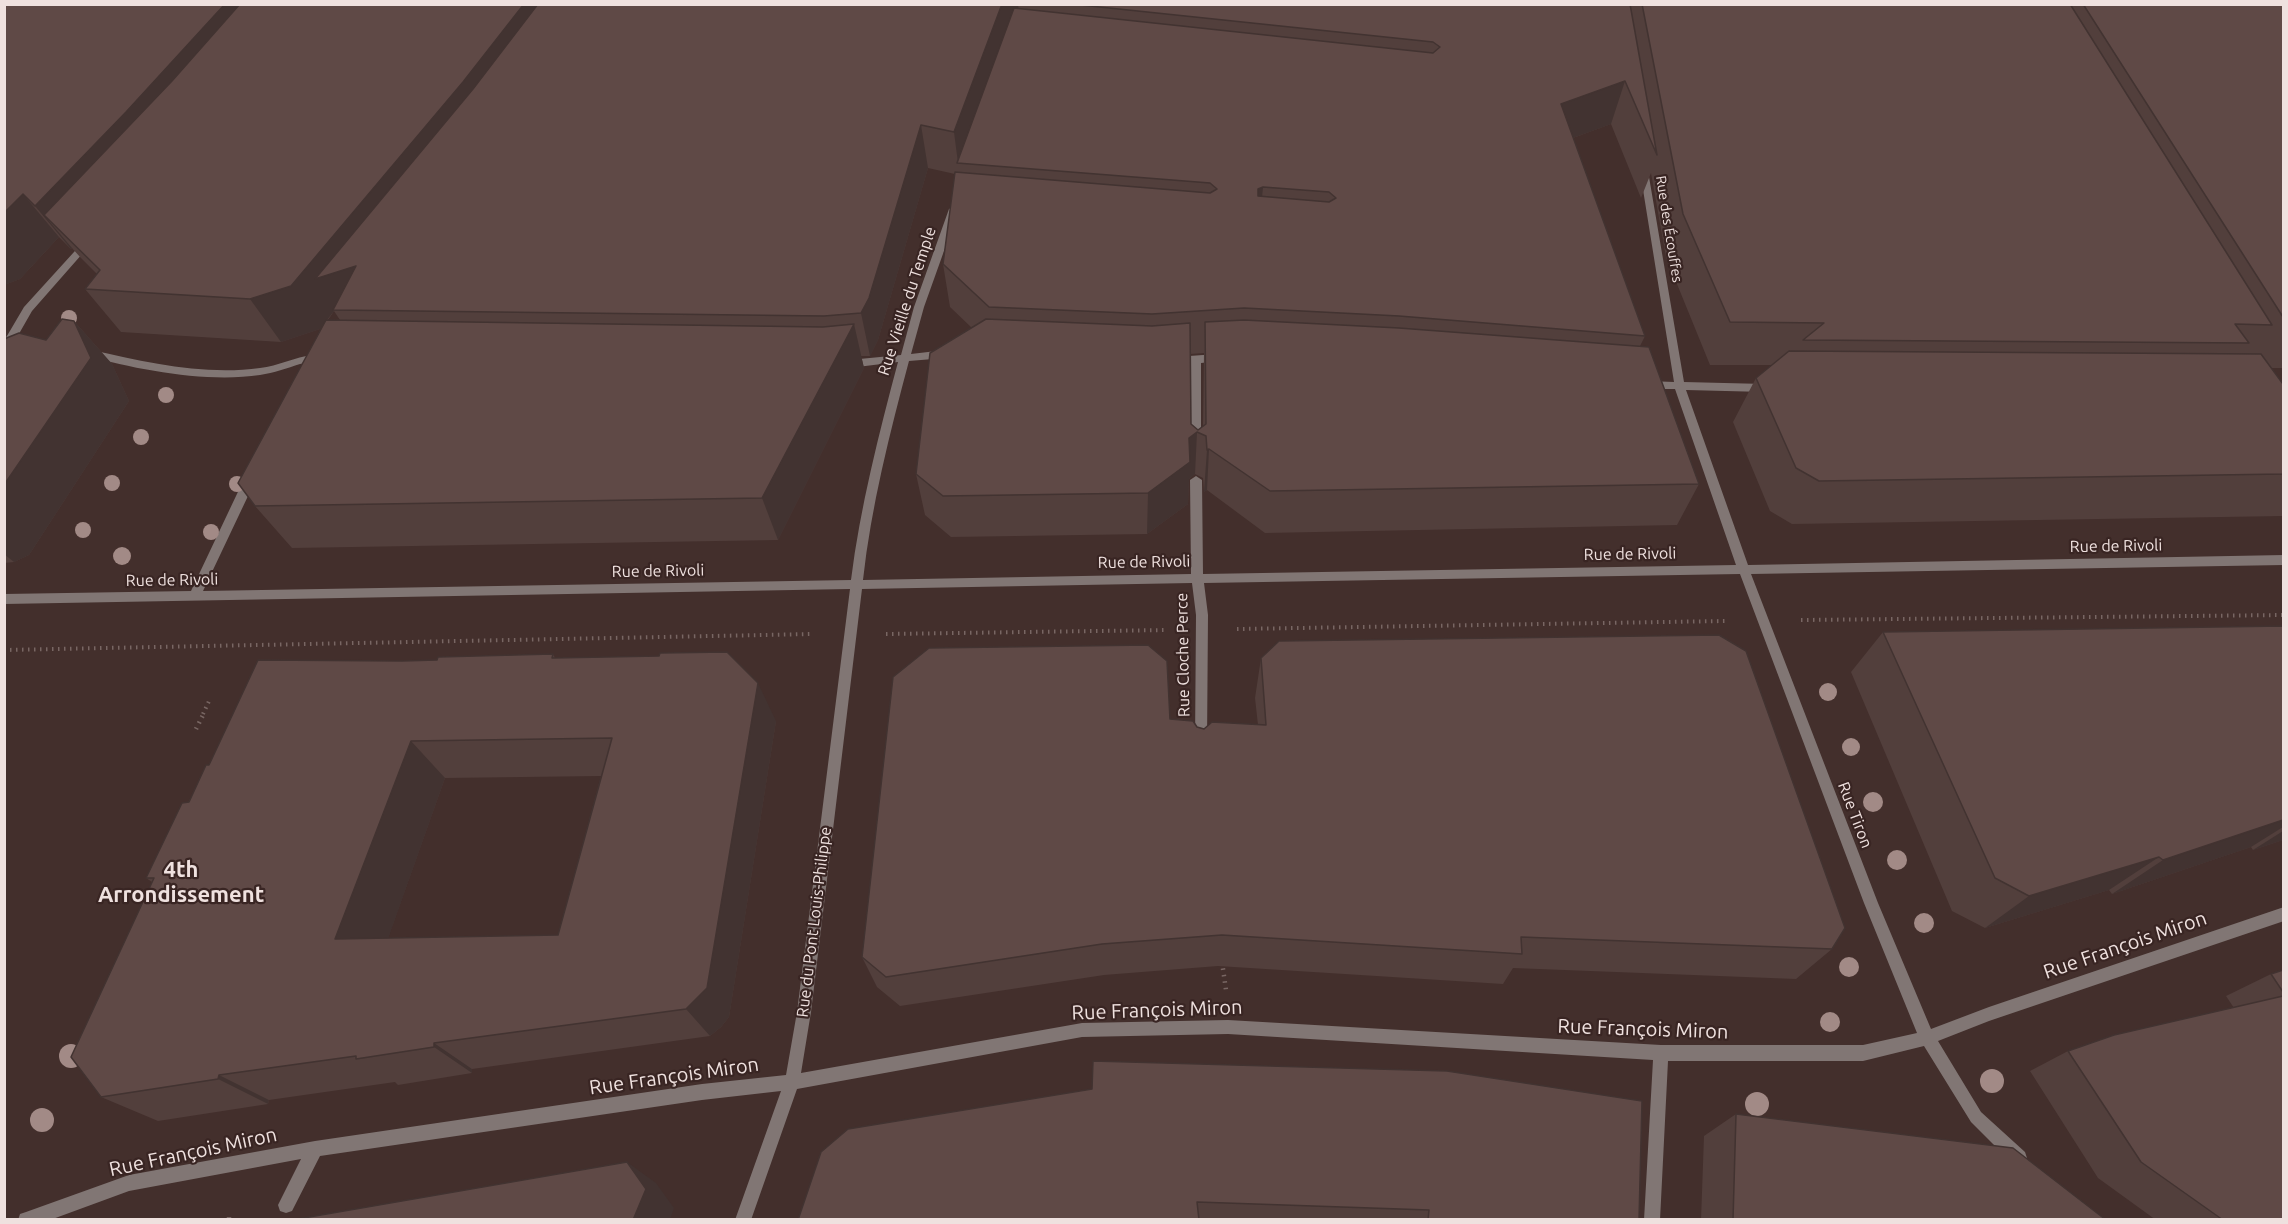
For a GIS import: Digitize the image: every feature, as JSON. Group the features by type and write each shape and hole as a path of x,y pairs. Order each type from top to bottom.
{"street":[{"name":"Rue des Écouffes","path":"1643,166 1680,387 1743,569"},
{"name":"Rue Vieille du Temple","path":"851,617 854,585 894,397 919,307 957,200"},
{"path":"4,351 8,336 28,309 97,232"},
{"path":"8,336 23,340"},
{"path":"79,352 167,369 246,372 278,368 309,354 330,358"},
{"path":"299,374 309,354"},
{"path":"835,365 957,355"},
{"path":"1163,362 1229,358"},
{"path":"1196,359 1196,460"},
{"path":"1641,384 1680,387 1773,388"},
{"path":"195,596 256,465"},
{"name":"Rue Cloche Perce","path":"1196,480 1197,578 1201,630 1200,758"},
{"name":"Rue de Rivoli","path":"4,599 2283,560"},
{"name":"Rue Tiron","path":"1743,569 1871,903 1928,1038 1976,1117 2035,1173"},
{"name":"Rue du Pont Louis-Philippe","path":"742,1220 792,1082 804,1012 851,617"},
{"name":"Rue François Miron","path":"26,1220 129,1183 315,1149 702,1092 792,1082 1082,1030 1228,1027 1661,1053 1863,1053 1928,1038 1989,1014 2283,914"},
{"path":"1652,1220 1661,1053"},
{"path":"286,1205 315,1149"}],"path":[{"path":"1800,620 2283,615"},
{"path":"899,634 1733,621"},
{"path":"4,650 806,634"},
{"path":"196,729 210,699"},
{"path":"1221,950 1226,985 1228,1027"}],"building":[{"path":"4,4 225,4 126,112 35,206 23,194 4,213"},
{"path":"240,4 524,4 463,82 291,286 250,299 85,289 100,270 44,215 172,81"},
{"path":"538,4 1002,4 954,132 921,125 869,298 861,313 824,316 333,310 356,266 315,279 473,89"},
{"path":"1071,4 1630,4 1657,155 1625,81 1561,104 1645,336 1399,316 1244,308 1152,314 989,307 943,264 955,172 1210,193 1217,189 1210,183 957,163 1014,8 1433,53 1440,47 1433,42","holes":["1263,187 1329,192 1336,198 1329,202 1258,196 1258,189"]},
{"path":"1642,4 2070,4 2272,325 2235,324 2249,343 1803,340 1824,323 1730,322 1683,214"},
{"path":"2083,4 2283,4 2283,317"},
{"path":"62,319 74,321 91,358 4,485 4,339 19,333 46,340"},
{"path":"986,319 1152,326 1190,323 1191,424 1198,430 1206,424 1205,322 1244,320 1399,328 1649,347 1699,484 1270,491 1209,449 1207,450 1206,436 1197,432 1189,438 1190,462 1148,493 943,496 916,474 930,353"},
{"path":"326,320 823,327 854,324 762,498 255,506 238,483"},
{"path":"1789,351 2261,354 2283,384 2283,474 1819,481 1796,468 1756,378"},
{"path":"2283,626 2283,820 2163,860 2159,857 2029,896 1995,878 1883,632"},
{"path":"1719,635 1746,651 1845,928 1832,949 1521,937 1522,954 1222,935 1102,944 886,977 862,957 893,677 929,648 1148,645 1167,661 1170,719 1193,721 1197,727 1204,729 1212,722 1266,725 1261,658 1279,641"},
{"path":"727,652 758,683 707,988 686,1009 434,1043 434,1047 356,1059 356,1056 219,1075 218,1079 101,1097 71,1057 154,878 146,878 182,803 189,802 206,765 209,765 258,660 402,661 437,660 438,657 553,654 552,658 659,656 660,653","holes":["612,738 558,935 335,939 411,741"]},
{"path":"2283,970 2283,992 2271,974"},
{"path":"2283,996 2283,1220 2223,1220 2141,1162 2068,1051 2114,1035"},
{"path":"1093,1061 1447,1071 1642,1101 1639,1220 1428,1220 1429,1210 1197,1202 1199,1220 798,1220 821,1152 848,1129 1092,1089"},
{"path":"1736,1114 2013,1148 2106,1220 1733,1220"},
{"path":"627,1162 646,1189 633,1220 292,1220"}],"district":[{"name":"4th Arrondissement","path":"181,882"}]}
